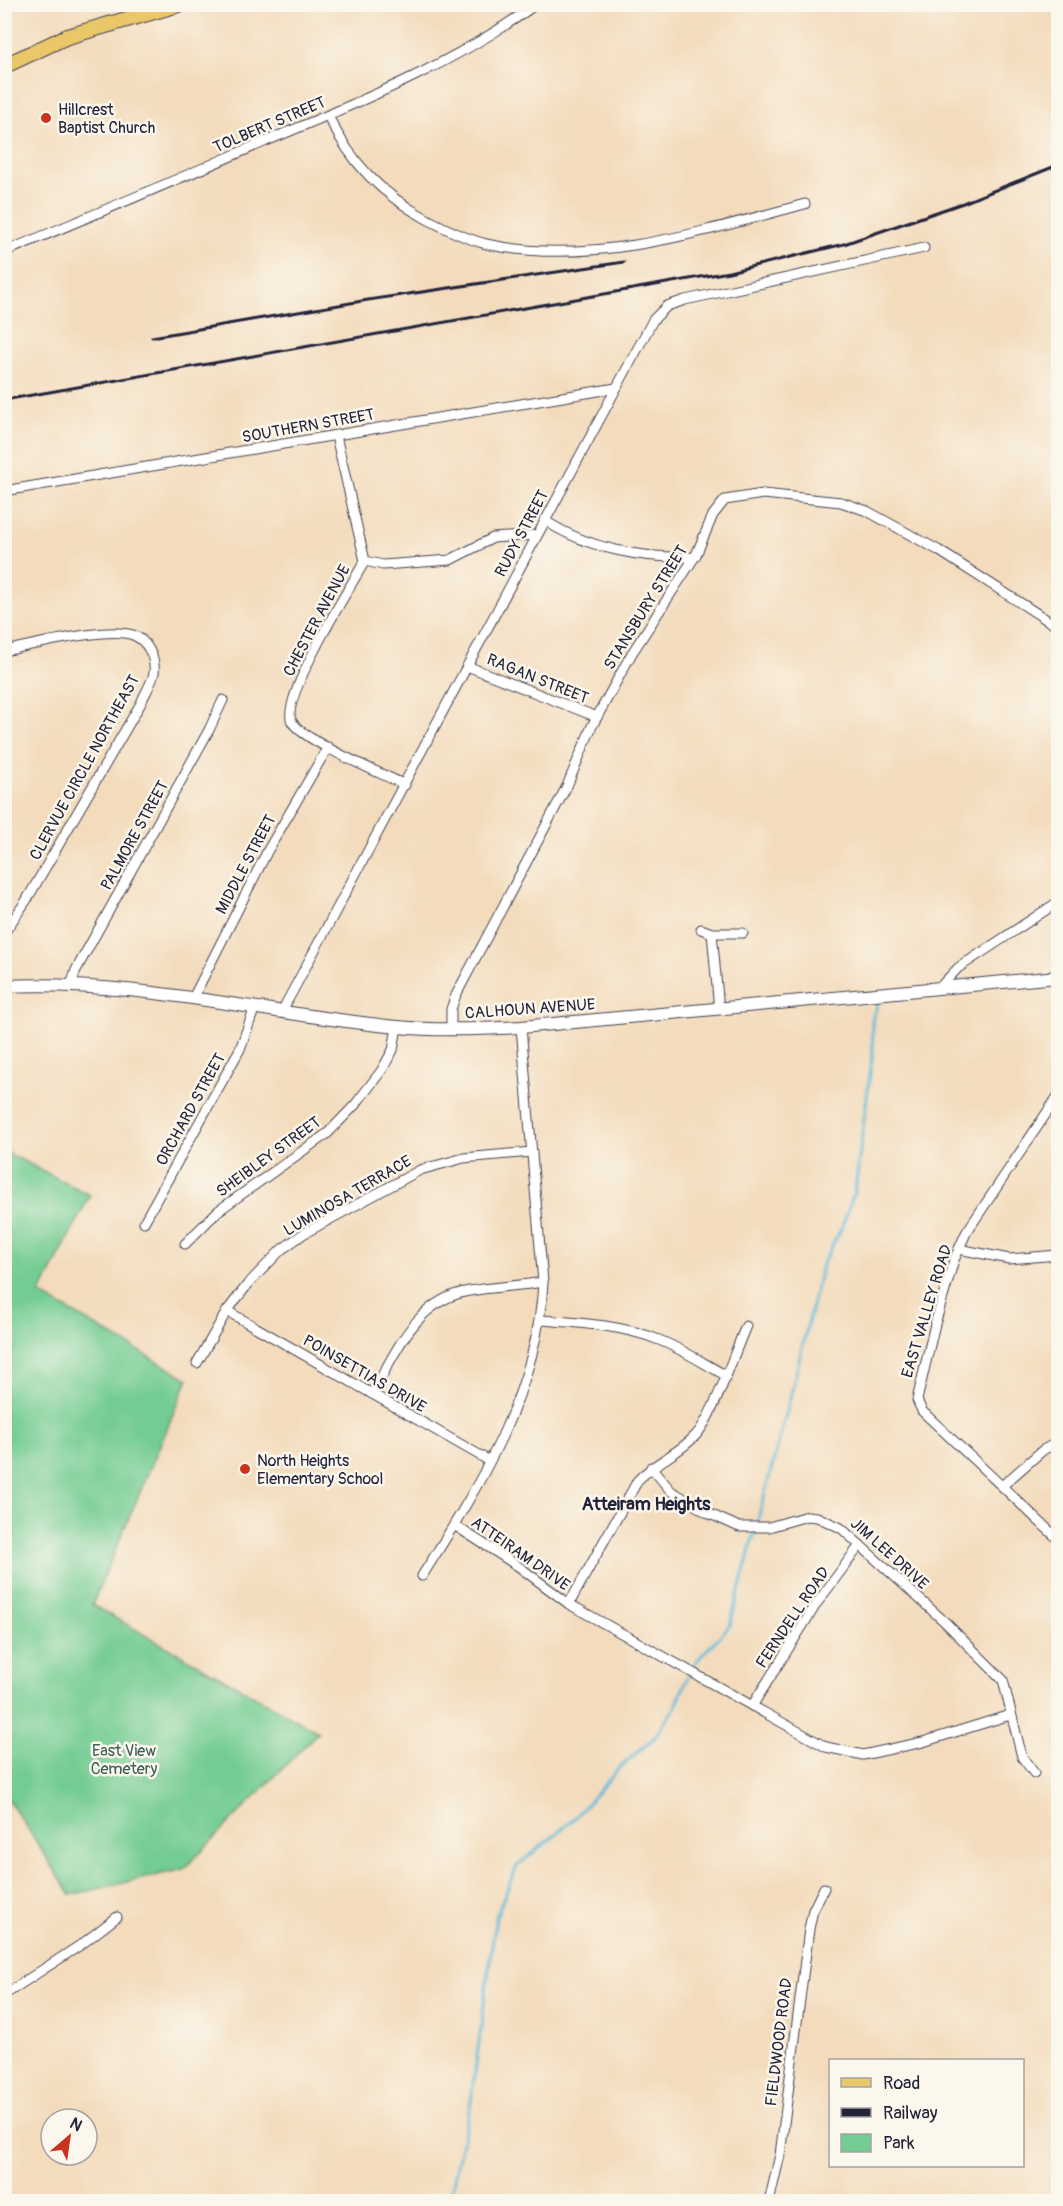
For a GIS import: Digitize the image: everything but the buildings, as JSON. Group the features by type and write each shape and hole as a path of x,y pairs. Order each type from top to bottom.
{"main road":[{"path":"4,66 66,37 180,4"}],"street":[{"name":"TOLBERT STREET","path":"4,252 328,116 423,71 517,18 536,4"},
{"path":"328,116 343,146 359,168 387,192 409,209 439,225 488,245 520,250 577,250 614,247 736,223 805,204"},
{"name":"RUDY STREET","path":"282,1011 653,320 667,306 685,300 924,248"},
{"name":"SOUTHERN STREET","path":"4,491 616,388"},
{"name":"CHESTER AVENUE","path":"328,747 293,723 289,713 292,698 314,652 365,561 336,436"},
{"name":"STANSBURY STREET","path":"451,1029 451,1009 456,995 567,786 597,717 632,653 695,557 713,515 725,500 763,494 841,502 867,511 938,550 1059,627"},
{"path":"544,520 561,531 612,549 644,555 695,557"},
{"path":"365,561 383,565 450,560 494,538 536,535"},
{"name":"CLERVUE CIRCLE NORTHEAST","path":"4,651 62,639 132,635 146,644 150,650 154,673 141,703 26,901 4,933"},
{"name":"RAGAN STREET","path":"467,666 597,717"},
{"name":"PALMORE STREET","path":"71,985 76,970 166,810 223,700"},
{"path":"328,747 405,785"},
{"name":"MIDDLE STREET","path":"194,998 267,850 328,747"},
{"path":"939,988 958,968 1059,902"},
{"path":"701,929 712,933 743,933"},
{"path":"712,933 718,1009"},
{"name":"CALHOUN AVENUE","path":"4,986 71,985 194,998 397,1027 451,1029 521,1026 1059,977"},
{"name":"ORCHARD STREET","path":"144,1222 240,1049 255,1007"},
{"name":"ATTEIRAM DRIVE","path":"521,1026 543,1282 541,1320 518,1404 454,1525 518,1566 569,1604 826,1747 847,1754 863,1755 923,1742 1010,1715"},
{"name":"SHEIBLEY STREET","path":"185,1244 218,1211 335,1126 382,1070 393,1050 397,1027"},
{"name":"EAST VALLEY ROAD","path":"1059,1096 979,1213 959,1249 935,1324 917,1400 922,1411 1059,1539"},
{"name":"LUMINOSA TERRACE","path":"197,1363 227,1311 248,1284 281,1250 303,1234 383,1188 420,1170 451,1161 532,1152"},
{"path":"959,1249 1010,1259 1059,1255"},
{"path":"372,1394 411,1326 435,1305 467,1291 543,1282"},
{"name":"POINSETTIAS DRIVE","path":"227,1311 489,1460"},
{"path":"541,1320 574,1322 660,1340 725,1375"},
{"path":"569,1604 631,1491 651,1467 696,1434 746,1326"},
{"path":"1002,1486 1043,1450 1059,1442"},
{"name":"JIM LEE DRIVE","path":"651,1467 671,1491 739,1527 769,1527 807,1516 818,1517 841,1528 945,1622 1003,1680 1010,1715 1023,1757 1034,1773"},
{"path":"422,1576 454,1525"},
{"name":"FERNDELL ROAD","path":"752,1706 817,1603 860,1545"},
{"name":"FIELDWOOD ROAD","path":"769,2202 780,2155 809,1929 813,1910 824,1888"},
{"path":"4,1995 82,1944 117,1917"}],"green space":[{"name":"East View Cemetery","path":"4,1151 90,1195 40,1294 188,1379 92,1605 318,1732 184,1869 71,1895 5,1794"}],"waterway":[{"path":"449,2202 471,2101 496,1916 517,1866 573,1820 619,1768 654,1738 676,1706 692,1666 730,1625 787,1410 822,1265 842,1227 855,1190 873,1050 872,1020 880,997"}],"railway":[{"path":"4,400 729,272 844,244 963,203 1058,165"},
{"path":"152,337 368,300 624,262"}],"place":[{"name":"Hillcrest Baptist Church","path":"46,118"},
{"name":"North Heights Elementary School","path":"245,1469"}],"district":[{"name":"Atteiram Heights","path":"646,1504"}]}
